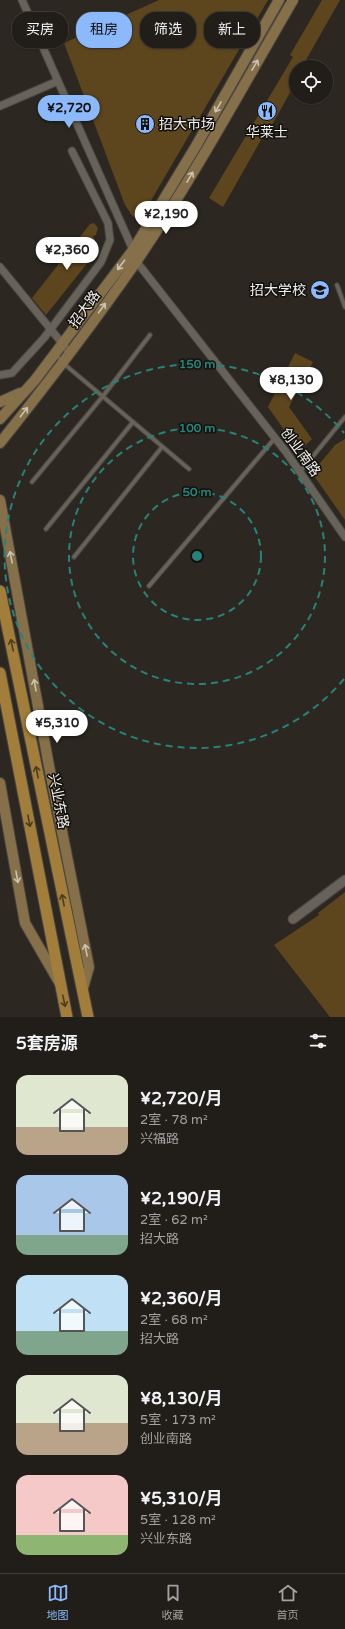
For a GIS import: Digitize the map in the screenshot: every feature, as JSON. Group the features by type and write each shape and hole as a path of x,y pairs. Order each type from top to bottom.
{"main road":[{"name":"招大路","path":"35,380 132,250 196,146 279,0"},
{"name":"招大路","path":"0,443 63,363 136,261 182,190 293,0"},
{"path":"0,402 18,395 35,380"},
{"path":"0,419 35,380"},
{"path":"0,500 49,766 89,966 81,984"},
{"name":"兴业东路","path":"0,591 88,1017"},
{"path":"0,672 67,1017"},
{"path":"0,783 26,923 60,985"}],"street":[{"name":"创业南路","path":"22,0 136,261 275,438 345,537"},
{"path":"0,106 58,81"},
{"path":"0,375 12,373 50,330 101,262 110,240 108,223 72,151"},
{"path":"0,267 70,353"},
{"path":"293,919 345,880"}],"lane":[{"path":"337,285 345,307"},
{"path":"32,482 103,396 150,335"},
{"path":"55,353 63,363 189,469"},
{"path":"300,472 345,417"},
{"path":"46,529 133,422"},
{"path":"149,586 275,438"},
{"path":"74,557 162,447"}],"building":[{"name":"招大市场","path":"159,0 268,0 260,14 260,12 204,12 204,48 240,48 142,216 133,217 125,205 66,48 68,48 68,41 76,38 76,48 132,48 132,12"},
{"path":"322,0 340,0 306,60 291,60 293,57 290,55"},
{"path":"289,64 289,94 268,132 266,131 223,207 209,198"},
{"path":"94,223 98,228 96,235 93,236 95,242 93,245 94,250 91,251 93,256 46,315 32,298 90,224"},
{"path":"295,353 313,362 289,407 312,439 299,451 268,407"},
{"path":"345,439 345,520 312,473 335,445"},
{"path":"345,892 345,1017 330,1017 274,945 319,915 318,913"}],"place":[{"name":"华莱士","path":"267,111"},
{"name":"招大市场","path":"145,124"},
{"name":"招大学校","path":"320,290"}]}
